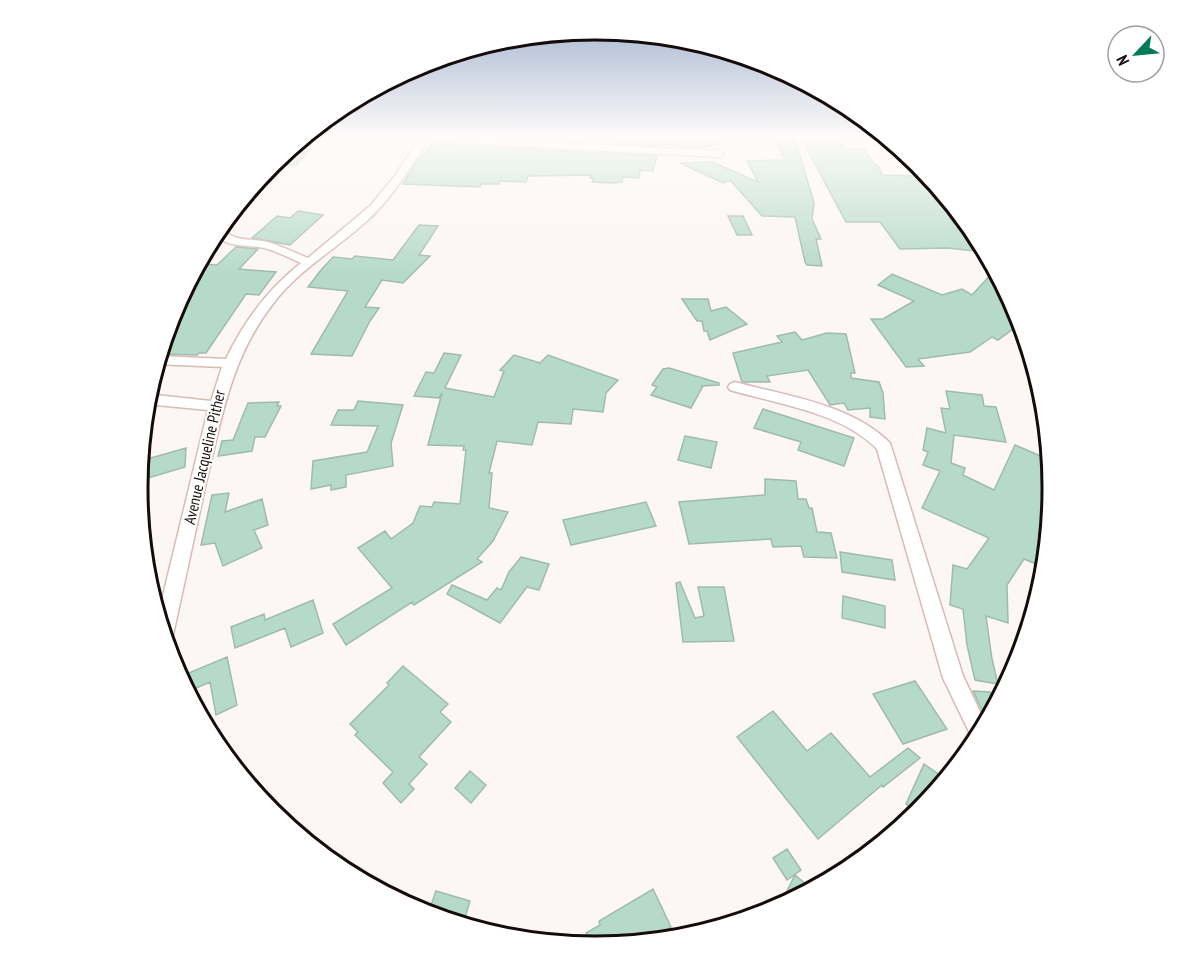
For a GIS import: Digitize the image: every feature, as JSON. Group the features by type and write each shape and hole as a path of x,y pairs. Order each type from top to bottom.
{"street":[{"name":"Avenue Jacqueline Pither","path":"167,618 214,406 230,363 253,321 285,282 365,218 383,200 394,184"},
{"path":"224,237 232,241 267,245 308,262"},
{"path":"166,360 230,363"},
{"path":"735,387 836,417 854,424 879,440 887,458 953,678 975,724"},
{"path":"156,400 214,406"}],"building":[{"path":"403,184 499,184 481,184 480,187"},
{"path":"733,184 808,184 814,203 812,219 821,239 816,239 822,266 807,265 805,262 795,217 762,216"},
{"path":"825,184 922,184 950,216 975,251 947,248 900,249 880,222 846,222"},
{"path":"298,211 323,215 290,245 252,238 277,216 290,218"},
{"path":"728,216 743,216 752,235 737,235"},
{"path":"419,225 438,226 419,255 430,256 403,283 382,280 365,307 379,308 352,356 311,354 348,291 308,287 321,270 333,257 352,259 355,256 393,260"},
{"path":"236,247 258,249 239,269 276,272 259,295 246,294 206,353 168,354 182,317 207,264 217,265"},
{"path":"892,274 942,295 962,289 972,295 989,276 1013,329 998,340 992,337 970,352 918,359 924,366 906,367 871,319 883,319 914,301 878,285"},
{"path":"682,299 708,299 711,311 726,307 747,324 710,340 707,331 704,331 702,321 697,321"},
{"path":"795,332 802,340 827,333 846,334 855,373 851,373 851,378 879,382 883,393 885,419 870,417 870,408 848,410 844,403 830,405 808,370 767,376 770,382 742,382 733,353 782,342 777,336"},
{"path":"444,353 461,355 445,388 494,397 504,371 500,370 514,355 540,363 548,355 618,380 606,393 603,412 573,409 571,424 538,422 532,445 497,441 489,473 492,473 489,508 508,512 493,541 477,559 482,562 414,605 412,602 346,645 333,624 392,588 358,548 385,531 391,539 413,523 420,506 432,507 434,502 460,504 466,450 463,450 464,446 428,445 442,393 439,398 414,396 426,372 434,373"},
{"path":"669,368 719,383 719,385 701,386 703,386 691,408 651,395 657,387 652,385 663,369"},
{"path":"946,391 982,395 984,406 996,407 1006,442 954,435 951,463 965,468 963,475 994,490 1015,445 1042,456 1042,517 1036,564 1024,559 1007,585 1008,623 986,616 997,684 975,680 967,645 963,609 950,605 953,565 967,569 989,538 922,508 940,471 923,465 928,452 923,450 927,428 946,433 941,408 950,409"},
{"path":"358,401 403,405 391,443 393,466 346,475 346,487 331,490 331,485 311,489 313,461 367,452 378,426 331,425 338,410 354,410"},
{"path":"279,402 277,406 281,406 265,437 255,437 252,451 218,456 222,441 233,440 248,403"},
{"path":"763,409 854,438 844,466 798,450 801,442 754,428"},
{"path":"685,436 717,442 711,468 678,460"},
{"path":"186,448 185,467 148,478 148,459"},
{"path":"765,479 796,481 798,499 806,499 809,508 812,508 817,532 831,533 837,558 804,557 801,546 773,547 771,539 689,544 679,502 765,495"},
{"path":"229,493 225,512 262,499 268,525 254,530 262,548 223,566 215,543 201,545 212,495"},
{"path":"646,502 656,526 571,545 563,520"},
{"path":"840,552 892,560 895,580 842,572"},
{"path":"521,557 549,564 539,590 527,587 500,623 447,594 452,585 487,600 497,588 501,590 509,572"},
{"path":"680,582 695,618 704,616 698,587 724,587 734,641 683,642 676,583"},
{"path":"843,596 885,606 885,628 842,618"},
{"path":"313,600 323,633 291,647 285,628 235,648 231,627 264,614 265,620"},
{"path":"227,657 237,705 216,715 210,682 195,688 188,673"},
{"path":"403,666 448,704 440,712 451,722 419,757 427,764 409,784 414,789 401,803 383,783 393,772 355,735 358,732 350,724 389,685 387,683"},
{"path":"915,681 947,729 903,744 873,694"},
{"path":"973,691 990,692 991,696 983,712"},
{"path":"773,711 807,751 831,733 870,777 908,748 920,758 883,787 882,785 818,839 737,737"},
{"path":"924,764 938,774 909,806 906,804"},
{"path":"470,771 486,785 471,803 455,788"},
{"path":"787,849 801,870 787,880 773,858"},
{"path":"795,875 805,883 793,889 787,892"},
{"path":"653,889 671,927 653,932 587,936 586,933 600,925 599,921"},
{"path":"436,891 470,901 465,916 431,904"}]}
